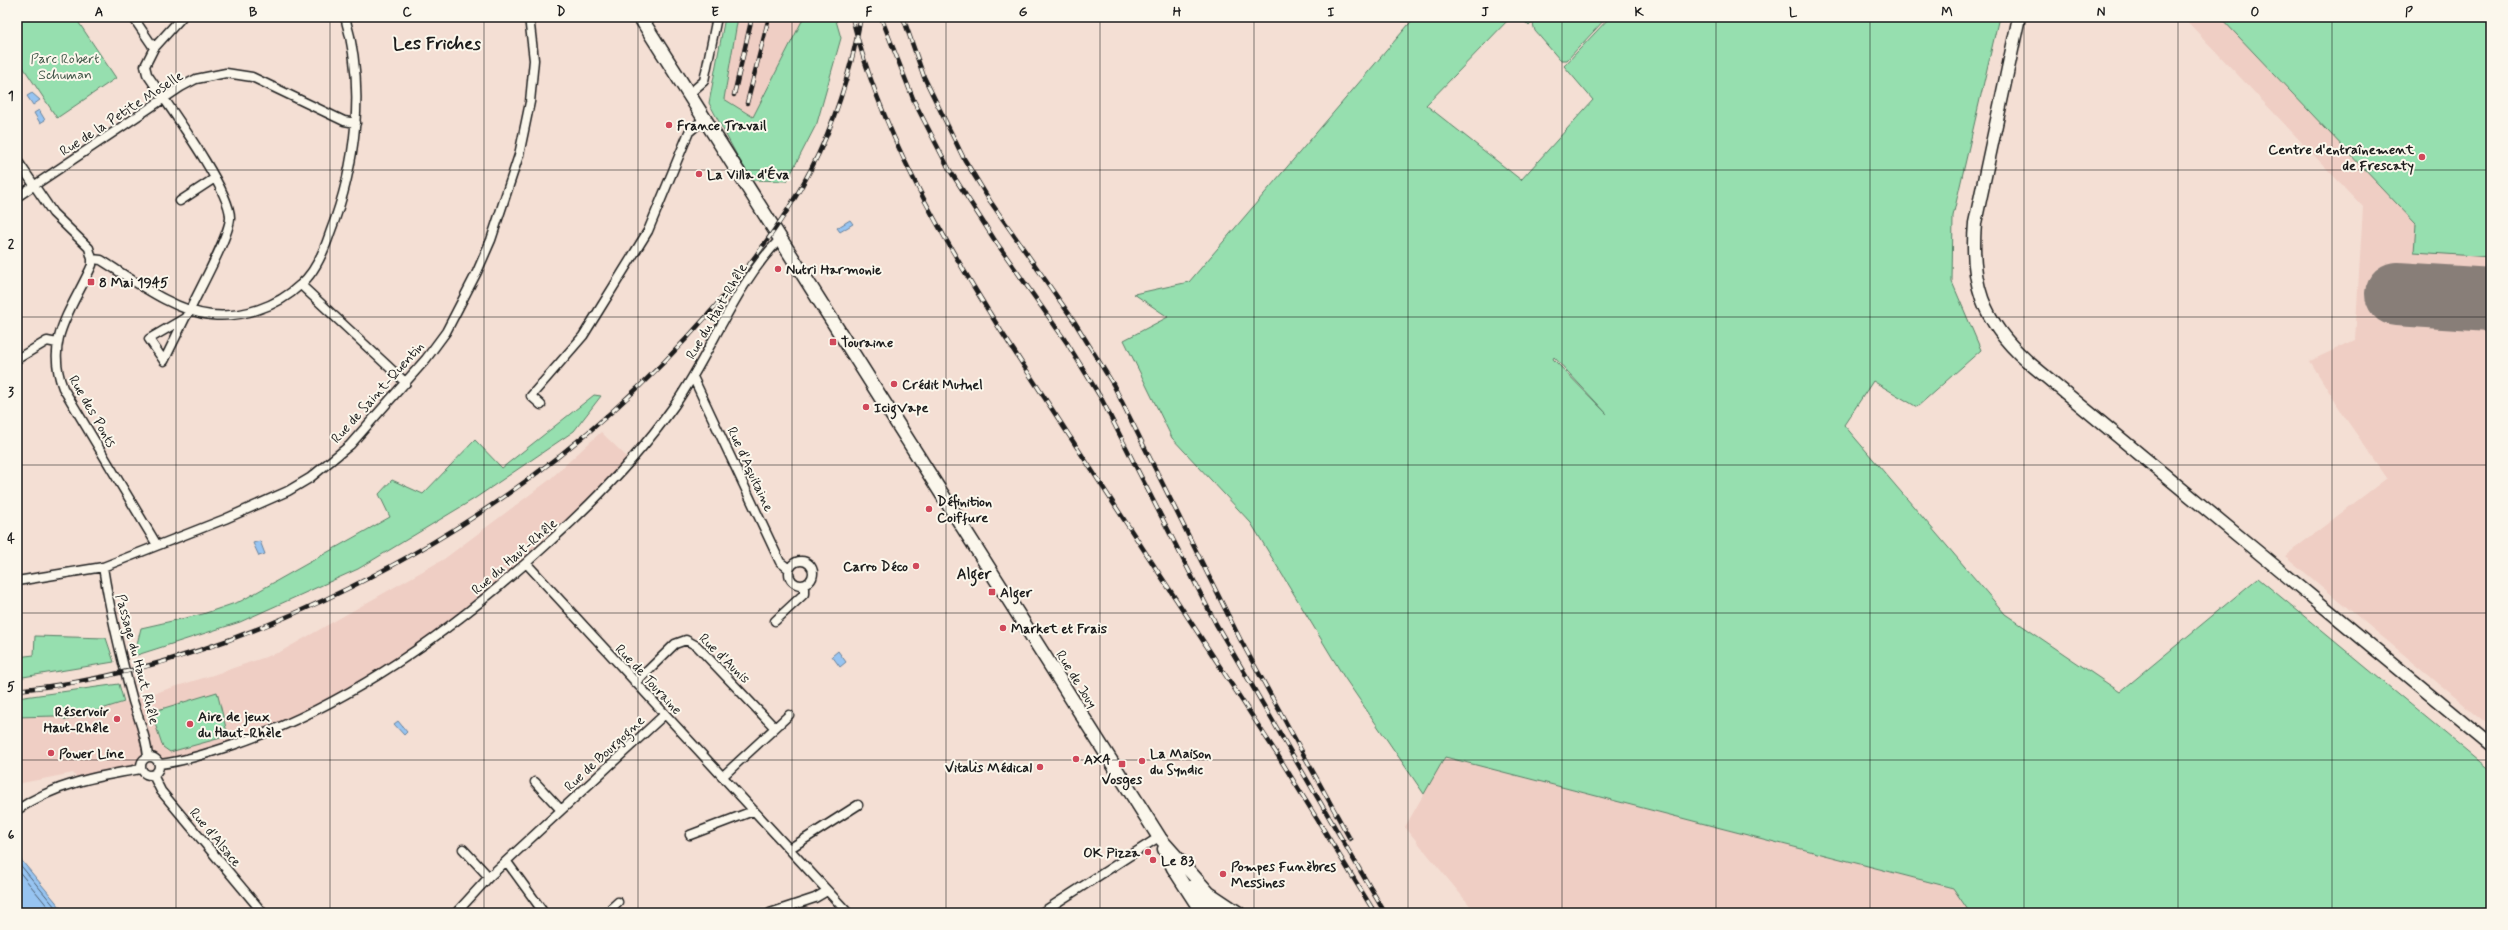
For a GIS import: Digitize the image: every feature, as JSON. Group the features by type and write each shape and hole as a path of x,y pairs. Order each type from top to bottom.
{"main road":[{"name":"Rue de Jouy","path":"640,17 1159,837 1173,868 1202,913"},
{"path":"2020,17 1975,223 1972,250 1974,275 1981,299 1992,321 2002,336 2027,361 2491,745"},
{"path":"1159,837 1209,893 1239,913"},
{"name":"Rue de Jouy","path":"1173,868 1198,895 1222,913"}],"street":[{"path":"134,17 154,48"},
{"path":"182,17 154,48 145,66 147,74 215,178 228,202 230,218 227,232 190,310 164,361 149,339 185,318"},
{"path":"17,160 53,213 88,248 92,259 101,260 156,294 190,310 211,315 238,314 262,309 283,298 301,285 326,246 336,220 352,158 356,122 354,67 345,17"},
{"name":"Rue de Saint-Quentin","path":"17,581 103,567 257,506 310,478 350,445 406,383 446,332 477,272 498,220 519,155 530,102 534,60 529,17"},
{"path":"689,94 704,81 717,17"},
{"name":"Rue de la Petite Moselle","path":"17,197 181,87 206,76 236,73 252,77 344,121 356,122"},
{"path":"541,405 531,396 587,330 648,231 689,132 704,119"},
{"path":"180,201 215,178"},
{"name":"Rue du Haut-Rhêle","path":"160,764 192,759 250,739 325,706 425,645 477,605 591,504 660,424 693,377 749,277 780,239"},
{"name":"Rue des Ponts","path":"92,259 92,266 57,343 55,358 63,388 157,545"},
{"path":"301,285 406,383"},
{"path":"17,359 47,341 57,343"},
{"name":"Rue d'Aquitaine","path":"693,377 780,562 789,569 789,575 793,582 804,585"},
{"path":"774,621 804,594 804,585 812,578 810,565 800,561 793,563 789,569"},
{"name":"Rue de Touraine","path":"526,563 753,812 848,913"},
{"name":"Passage du Haut Rhêle","path":"103,567 112,617 134,702 146,738 148,756"},
{"name":"Rue d'Aunis","path":"635,683 675,644 686,640 697,646 775,728"},
{"name":"Rue de Bourgogne","path":"456,913 489,877 507,862 664,715"},
{"path":"722,777 789,715"},
{"path":"148,756 157,759 160,764 159,769 153,775 148,775 141,769 141,763 148,756"},
{"path":"17,810 37,798 78,780 141,769"},
{"name":"Rue d'Alsace","path":"153,775 161,791 263,913"},
{"name":"Rue de Bourgogne","path":"535,782 561,810"},
{"path":"789,849 858,805"},
{"path":"690,835 753,812"},
{"path":"1042,913 1159,837"},
{"path":"463,849 489,877"},
{"path":"507,862 544,913"},
{"path":"770,913 815,898 827,891"},
{"path":"606,913 618,902"}],"shaded area":[{"path":"738,17 804,17 753,117 724,99"},
{"path":"2183,17 2491,17 2491,727 2285,556 2387,478 2346,419 2310,361 2355,340 2363,207"},
{"path":"601,432 630,460 591,504 425,645 280,727 160,764 157,759 148,756 144,759 141,769 78,780 73,773 17,784 17,717 55,716 67,720 213,675 280,652 444,559 548,481"},
{"path":"1445,757 1953,888 1970,913 1476,913 1405,827"}],"green space":[{"name":"Parc Robert Schuman","path":"17,17 75,17 116,78 57,118 17,58"},
{"path":"725,17 738,17 724,99 753,117 804,17 835,17 841,38 817,123 787,181 750,180 709,103"},
{"path":"1415,17 1511,17 1426,105 1521,180 1593,100 1564,66 1610,17 1999,17 1953,216 1952,282 1981,350 1917,407 1873,381 1844,425 2005,614 2120,692 2258,578 2491,771 2491,913 1970,913 1953,888 1445,757 1424,794 1344,677 1251,523 1172,438 1124,340 1168,317 1134,294 1189,282","holes":["1554,357 1607,414 1553,359"]},
{"path":"1520,17 1537,17 1529,26"},
{"path":"1539,17 1607,17 1567,60 1560,60 1535,31 1533,24"},
{"name":"Centre d'entraînement de Frescaty","path":"2220,17 2491,17 2491,257 2414,252 2416,224"},
{"path":"594,395 601,396 574,431 474,499 358,569 240,622 134,656 141,628 203,614 241,601 390,517 379,494 392,480 423,494 475,440 502,468"},
{"path":"35,636 106,638 114,662 17,678 17,657 34,655"},
{"path":"119,684 124,702 67,720 55,716 17,717 17,698"},
{"name":"Aire de jeux du Haut-Rhèle","path":"217,692 228,736 170,752 163,747 151,712"}],"water":[{"path":"32,93 40,100 33,105 27,96"},
{"path":"39,110 45,120 40,123 34,113"},
{"path":"850,220 853,224 840,232 837,228"},
{"path":"260,541 265,554 259,556 253,543"},
{"path":"838,651 846,662 840,667 832,656"},
{"path":"398,721 407,732 404,735 394,724"},
{"path":"17,855 65,913 21,913 17,908"}],"runway":[{"path":"2397,294 2491,300"}],"railway":[{"path":"734,95 752,17"},
{"path":"747,103 769,17"},
{"path":"852,17 864,59 895,140 934,219 956,257 1001,331 1277,754 1375,913"},
{"path":"17,690 97,678 136,669 212,646 287,617 379,573 432,543 484,510 533,476 581,438 627,398 712,310 753,260 778,225 801,188 828,132 842,95 861,17"},
{"path":"881,17 914,101 949,169 994,239 1067,343 1101,398 1216,624 1385,913"},
{"path":"903,17 924,77 963,157 990,201 1074,321 1113,384 1240,639 1350,839"}],"place":[{"name":"France Travail","path":"669,125"},
{"name":"Centre d'entraînement de Frescaty","path":"2422,157"},
{"name":"La Villa d'Éva","path":"699,174"},
{"name":"Nutri Harmonie","path":"778,269"},
{"name":"8 Mai 1945","path":"91,282"},
{"name":"Touraine","path":"833,342"},
{"name":"Crédit Mutuel","path":"894,384"},
{"name":"IcigVape","path":"866,407"},
{"name":"Définition Coiffure","path":"929,509"},
{"name":"Carro Déco","path":"916,566"},
{"name":"Alger","path":"992,592"},
{"name":"Market et Frais","path":"1003,628"},
{"name":"Réservoir Haut-Rhêle","path":"117,719"},
{"name":"Aire de jeux du Haut-Rhèle","path":"190,724"},
{"name":"Power Line","path":"51,753"},
{"name":"AXA","path":"1076,759"},
{"name":"La Maison du Syndic","path":"1142,761"},
{"name":"Vosges","path":"1122,764"},
{"name":"Vitalis Médical","path":"1040,767"},
{"name":"OK Pizza","path":"1148,852"},
{"name":"Le 83","path":"1153,860"},
{"name":"Pompes Funèbres Messines","path":"1223,874"}],"district":[{"name":"Les Friches","path":"437,43"},
{"name":"Alger","path":"974,574"}]}
